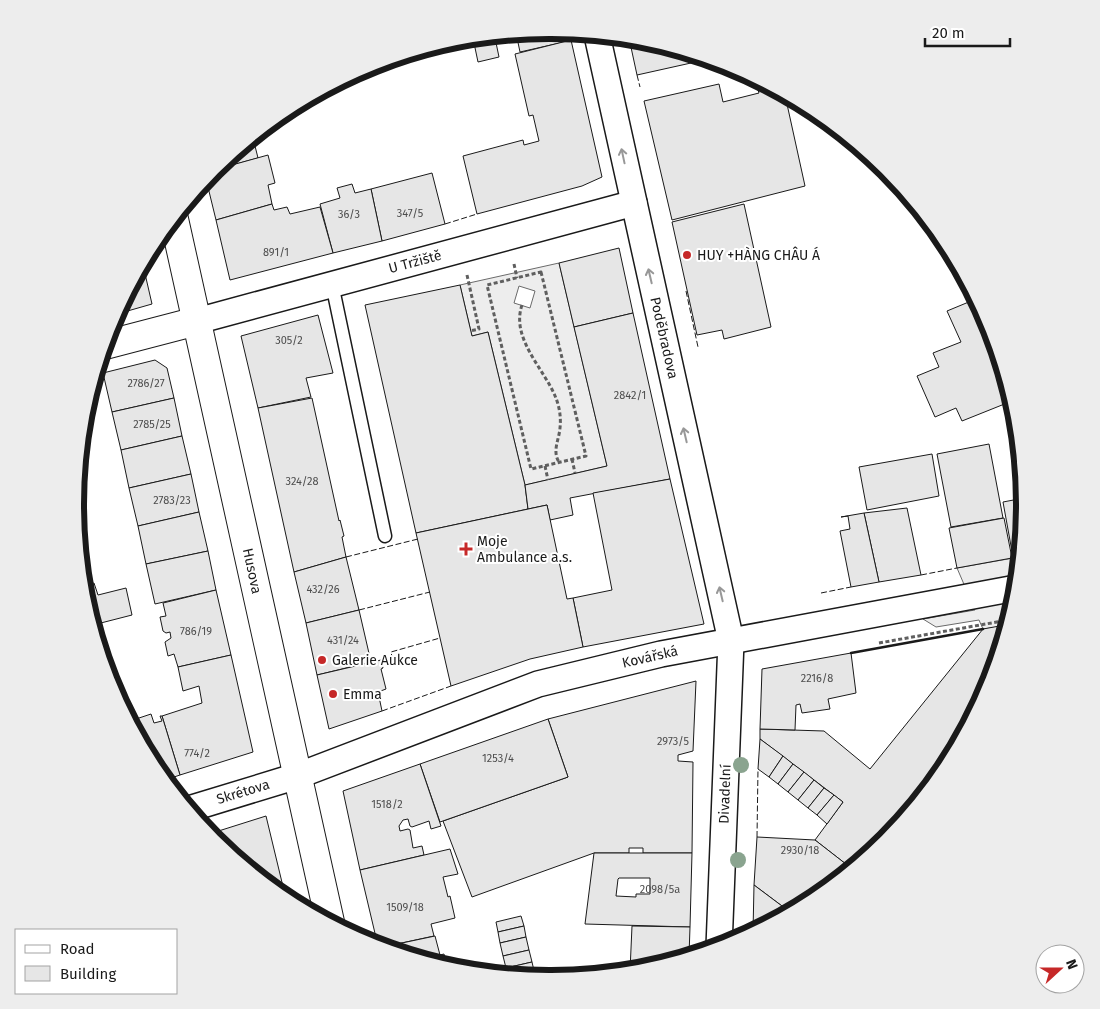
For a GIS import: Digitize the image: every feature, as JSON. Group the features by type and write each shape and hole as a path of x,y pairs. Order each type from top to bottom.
{"street":[{"name":"Poděbradova","path":"598,42 731,641"},
{"name":"U Tržiště","path":"197,321 634,203"},
{"name":"Husova","path":"176,227 328,914"},
{"path":"114,343 197,321"},
{"name":"Kovářská","path":"297,776 538,684 661,654 1008,590"},
{"name":"Divadelní","path":"719,938 731,641"},
{"name":"Skrétova","path":"195,806 297,776"}],"lane":[{"path":"332,284 385,536"}],"path":[{"path":"513,260 517,278"},
{"path":"466,272 479,329 470,331"},
{"path":"541,272 586,456 572,459 531,469 486,285 541,272"},
{"path":"522,305 519,318 523,336 552,386 559,406 561,422 555,452 559,462"},
{"path":"572,459 575,473"},
{"path":"545,466 548,480"},
{"path":"872,645 1001,621"}],"shaded area":[{"path":"559,263 607,466 525,485 488,332 472,336 460,285","holes":["519,286 535,291 530,308 514,303"]},
{"path":"1013,558 999,627 983,629 979,620 936,627 923,619 975,610 957,568"}],"building":[{"path":"518,40 573,40 520,52"},
{"path":"571,40 602,177 582,186 477,214 463,156 523,140 524,145 539,141 533,115 529,116 515,54"},
{"path":"496,42 499,57 478,62 475,45"},
{"path":"631,46 696,62 637,75"},
{"path":"719,84 723,102 759,93 758,90 761,89 783,101 787,103 805,186 672,220 644,101"},
{"path":"255,144 258,158 231,165"},
{"path":"268,155 275,183 268,185 272,204 216,220 208,188 231,165"},
{"path":"432,173 445,224 382,241 371,189"},
{"path":"352,184 355,193 371,189 382,241 333,253 320,204 340,198 337,188"},
{"path":"272,204 274,210 287,207 290,214 320,207 333,253 230,280 216,220"},
{"path":"744,204 771,327 724,339 722,330 697,335 672,222"},
{"path":"619,248 633,313 574,327 559,263"},
{"path":"145,275 152,304 127,311"},
{"path":"460,285 472,336 488,332 525,485 528,509 416,533 365,305"},
{"path":"969,302 991,355 1005,404 962,421 956,408 935,417 917,376 939,367 933,353 961,342 947,311"},
{"path":"633,313 670,479 570,498 573,515 550,520 547,505 528,509 525,485 607,466 574,327"},
{"path":"318,315 333,373 306,378 311,397 258,408 241,336"},
{"path":"155,360 167,368 174,398 112,412 103,373"},
{"path":"174,398 182,436 121,450 112,412"},
{"path":"312,398 344,536 342,537 346,557 294,572 258,408"},
{"path":"182,436 191,474 129,488 121,450"},
{"path":"989,444 1003,518 951,527 937,454"},
{"path":"932,454 939,496 867,510 859,467"},
{"path":"191,474 199,512 138,526 129,488"},
{"path":"670,479 704,624 583,647 573,598 612,590 593,493"},
{"path":"1016,500 1013,556 1003,502"},
{"path":"547,505 567,599 573,598 583,647 530,659 451,686 416,533"},
{"path":"907,508 921,575 879,582 864,513"},
{"path":"199,512 208,551 146,564 138,526"},
{"path":"864,513 879,582 851,587 840,531 850,529 848,516 841,517"},
{"path":"1004,518 1012,558 957,568 949,528"},
{"path":"208,551 216,590 155,604 146,564"},
{"path":"346,557 359,610 306,623 294,572"},
{"path":"94,583 98,595 126,588 132,615 100,623 91,584"},
{"path":"216,590 231,655 178,667 174,654 168,656 165,642 171,638 170,632 166,633 163,631 160,617 166,616 163,603"},
{"path":"359,610 371,662 317,675 306,623"},
{"path":"1000,626 980,683 953,737 920,788 900,812 846,864 815,840 843,802 760,739 760,729 824,731 870,769 983,629"},
{"path":"851,653 856,693 828,699 830,709 802,713 800,704 796,705 795,730 760,729 762,669"},
{"path":"231,655 253,752 180,775 162,716 202,703 199,686 183,691 178,667"},
{"path":"381,660 383,668 381,669 386,689 378,692 382,711 329,729 317,675"},
{"path":"696,681 693,751 678,755 678,761 693,762 692,853 643,853 643,848 629,848 629,853 594,853 472,897 443,821 568,777 548,719"},
{"path":"151,714 154,723 162,721 160,716 162,716 180,775 173,777 137,719"},
{"path":"548,719 568,777 440,822 420,764"},
{"path":"760,739 783,756 769,777 758,769"},
{"path":"783,756 793,764 778,784 769,777"},
{"path":"420,764 441,826 431,829 429,821 412,827 408,819 403,820 399,826 400,831 410,830 413,848 422,846 424,855 360,870 343,791"},
{"path":"793,764 804,772 788,792 778,784"},
{"path":"804,772 814,780 798,800 788,792"},
{"path":"814,780 824,788 808,808 798,800"},
{"path":"824,788 834,795 817,815 808,808"},
{"path":"834,795 843,802 827,824 817,815"},
{"path":"266,816 283,886 243,855 218,831"},
{"path":"757,837 815,840 846,864 809,892 784,907 754,885"},
{"path":"450,849 458,874 443,877 455,918 431,924 434,936 396,944 376,936 360,870"},
{"path":"594,853 692,853 690,927 585,924","holes":["619,878 650,878 650,894 636,894 636,897 616,896"]},
{"path":"754,885 784,907 753,923"},
{"path":"521,916 524,926 498,932 496,922"},
{"path":"524,926 526,937 500,943 498,932"},
{"path":"632,926 690,927 689,949 630,963"},
{"path":"435,936 440,955 444,954 445,958 429,954 396,944"},
{"path":"526,937 529,950 503,956 500,943"},
{"path":"529,950 532,962 506,968 503,956"},
{"path":"532,962 534,969 520,969 507,968"}],"fence":[{"path":"637,75 640,87"},
{"path":"445,224 477,214"},
{"path":"686,291 698,347"},
{"path":"346,557 418,539"},
{"path":"921,575 957,568"},
{"path":"821,593 851,587"},
{"path":"359,610 430,592"},
{"path":"381,660 392,657 391,652 440,638"},
{"path":"382,711 451,686"},
{"path":"757,837 758,769"}],"wall":[{"path":"851,653 983,629"}],"place":[{"name":"HUY +HÀNG CHÂU Á","path":"687,255"},
{"name":"Moje Ambulance a.s.","path":"466,549"},
{"name":"Galerie Aukce","path":"322,660"},
{"name":"Emma","path":"333,694"}]}
